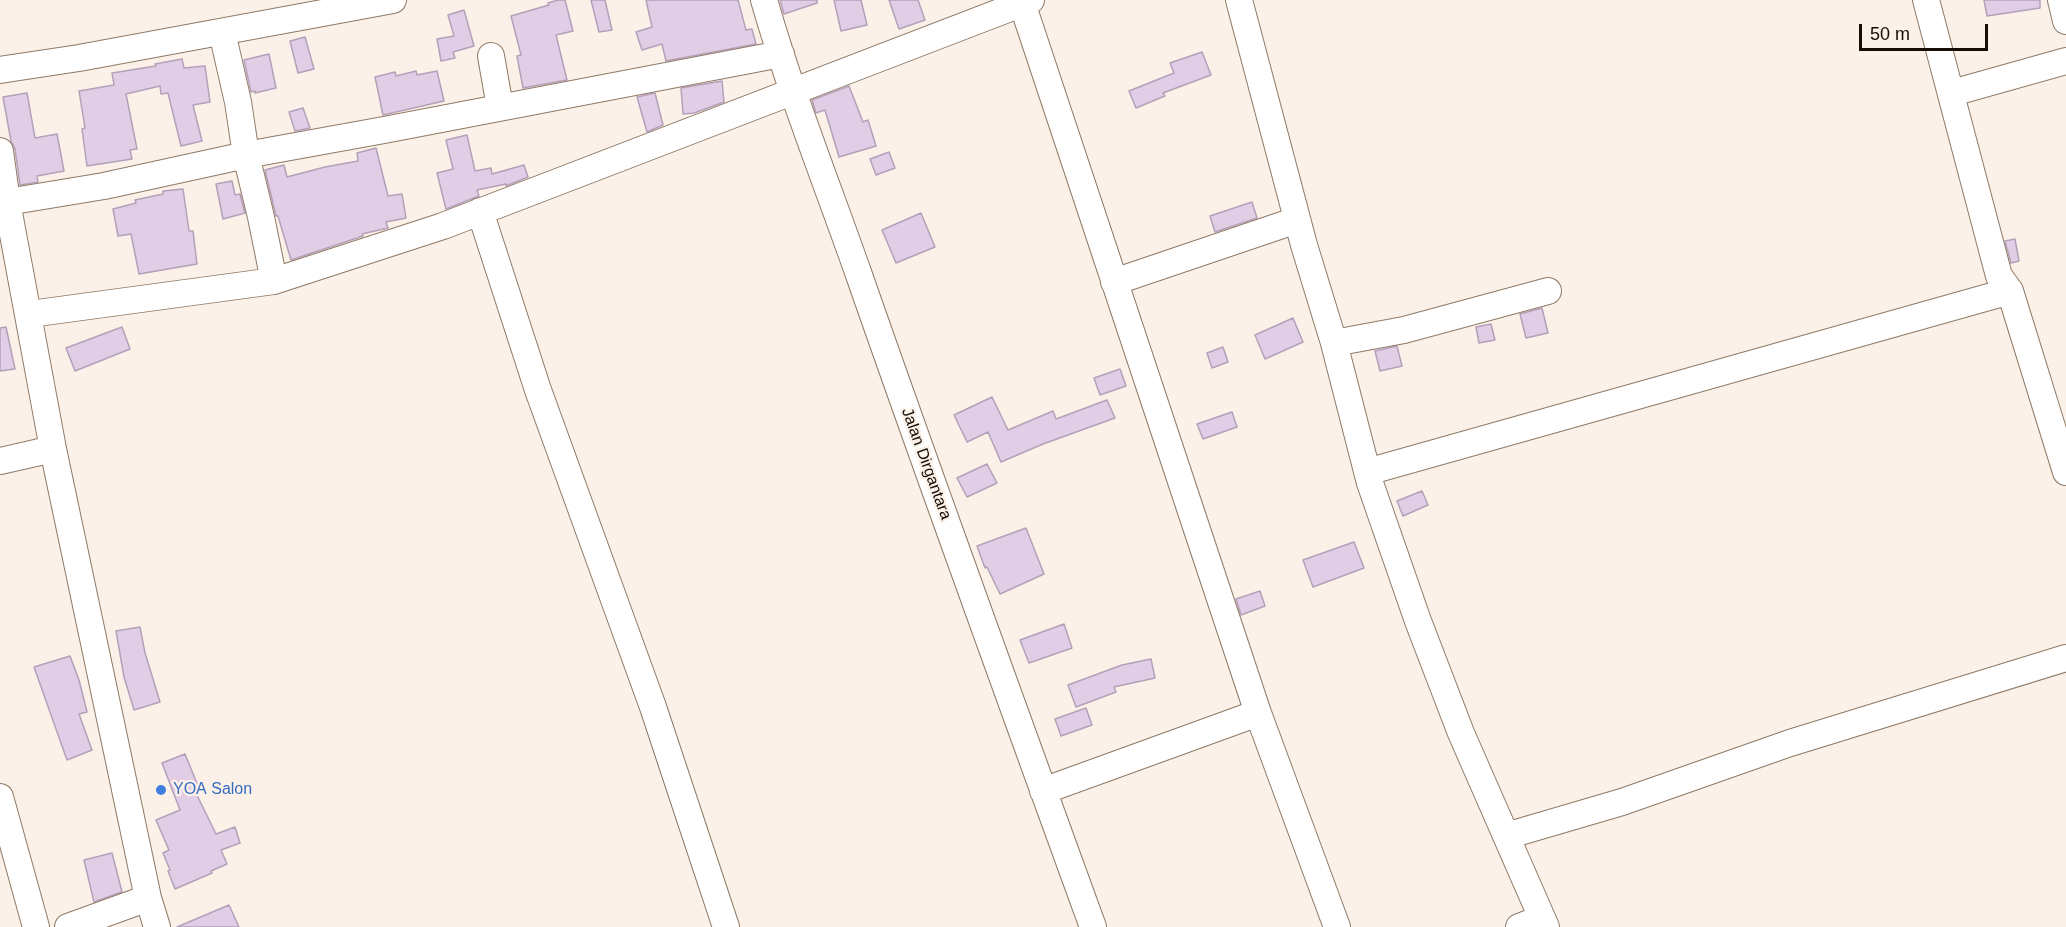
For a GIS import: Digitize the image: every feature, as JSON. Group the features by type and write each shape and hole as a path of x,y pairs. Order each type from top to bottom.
{"street":[{"path":"0,70 78,58 393,0"},
{"name":"Jalan Dirgantara","path":"764,0 793,91 1093,927"},
{"path":"1239,0 1297,220 1334,343 1367,472 1418,621 1461,733 1506,836 1536,924"},
{"path":"1926,0 1999,276 2010,291 2066,472"},
{"path":"2061,0 2066,21"},
{"path":"30,314 274,281 443,226 1024,1 1114,282 1258,713 1337,927"},
{"path":"222,32 274,281"},
{"path":"8,202 104,186 246,155 781,54"},
{"path":"491,56 500,107"},
{"path":"1952,93 2066,61"},
{"path":"0,152 54,449 148,898 157,927"},
{"path":"480,211 538,390 652,707 726,927"},
{"path":"1114,282 1297,220"},
{"path":"1334,343 1404,330 1548,291"},
{"path":"1367,472 2010,291"},
{"path":"0,461 54,449"},
{"path":"1506,836 1622,802 1790,743 2066,658"},
{"path":"1044,791 1258,713"},
{"path":"0,797 36,927"},
{"path":"68,927 148,898"}],"building":[{"path":"565,0 573,31 556,35 567,80 523,88 517,56 521,55 511,16 549,5 548,3"},
{"path":"591,0 605,0 612,30 599,32"},
{"path":"646,0 738,0 746,30 752,29 756,44 666,61 662,44 642,50 636,32 652,27"},
{"path":"780,0 817,0 817,3 784,14"},
{"path":"834,0 861,0 867,25 841,31"},
{"path":"889,0 918,0 925,20 899,29"},
{"path":"1984,0 2040,0 2040,8 1987,16"},
{"path":"464,10 474,46 453,52 455,58 441,61 437,39 454,36 448,15"},
{"path":"305,37 314,69 298,73 290,41"},
{"path":"1202,52 1211,75 1163,93 1165,96 1136,108 1129,91 1174,73 1170,63"},
{"path":"269,54 276,88 251,92 244,60"},
{"path":"182,59 184,68 205,66 210,102 193,105 202,141 181,146 168,93 161,94 160,86 126,94 137,149 130,150 132,159 87,166 82,129 85,128 79,91 114,85 112,73"},
{"path":"416,71 417,75 437,71 444,101 383,115 375,77 395,72 396,76"},
{"path":"722,81 724,102 694,113 683,114 681,88"},
{"path":"849,86 863,122 868,120 876,146 839,157 825,110 816,113 812,100"},
{"path":"27,93 35,138 57,134 64,171 37,176 38,182 20,185 15,149 11,141 3,97"},
{"path":"655,93 663,125 647,132 637,97"},
{"path":"303,108 310,128 295,131 289,112"},
{"path":"467,135 475,171 491,168 492,174 524,165 528,177 506,186 506,184 477,190 479,196 446,209 437,173 453,169 446,140"},
{"path":"376,148 388,196 402,194 406,218 386,222 388,228 362,234 363,236 291,260 278,216 276,216 265,170 284,165 287,177 358,161 357,153"},
{"path":"889,152 895,168 876,175 870,159"},
{"path":"232,181 235,195 240,194 245,213 223,219 216,184"},
{"path":"183,189 189,231 193,231 197,264 139,274 131,234 118,236 113,209 136,203 135,200 163,194 163,191"},
{"path":"1252,202 1257,218 1215,232 1210,216"},
{"path":"921,213 935,247 896,263 882,230"},
{"path":"2015,239 2019,261 2011,263 2005,241"},
{"path":"1542,308 1548,333 1526,338 1520,314"},
{"path":"1293,318 1303,342 1265,359 1255,335"},
{"path":"1491,324 1495,340 1479,343 1476,327"},
{"path":"6,327 15,369 0,371 0,328"},
{"path":"122,327 130,349 75,371 66,348"},
{"path":"1397,346 1402,366 1380,371 1375,351"},
{"path":"1223,347 1228,362 1212,368 1207,353"},
{"path":"1120,369 1126,386 1100,395 1094,378"},
{"path":"992,397 1008,430 1053,411 1056,419 1107,400 1115,418 1001,462 988,432 967,442 954,415"},
{"path":"1232,412 1237,427 1203,439 1197,424"},
{"path":"987,464 997,483 967,497 957,478"},
{"path":"1422,491 1428,505 1403,516 1397,501"},
{"path":"1026,528 1044,574 1000,594 987,567 985,568 977,546"},
{"path":"1354,542 1364,568 1313,587 1303,560"},
{"path":"1260,591 1265,606 1241,615 1236,599"},
{"path":"1064,624 1072,648 1029,663 1020,640"},
{"path":"140,627 145,653 160,702 134,710 124,677 116,631"},
{"path":"70,656 87,712 79,714 92,750 67,760 34,667"},
{"path":"1151,659 1155,678 1114,687 1116,692 1076,707 1068,685 1122,665"},
{"path":"1086,708 1092,725 1061,736 1055,719"},
{"path":"185,754 198,786 193,787 216,834 235,827 240,843 221,850 227,864 175,889 163,853 169,850 156,820 180,810 162,763"},
{"path":"112,853 122,892 94,902 84,860"},
{"path":"229,905 239,927 177,927"}],"place":[{"name":"YOA Salon","path":"161,790"}]}
